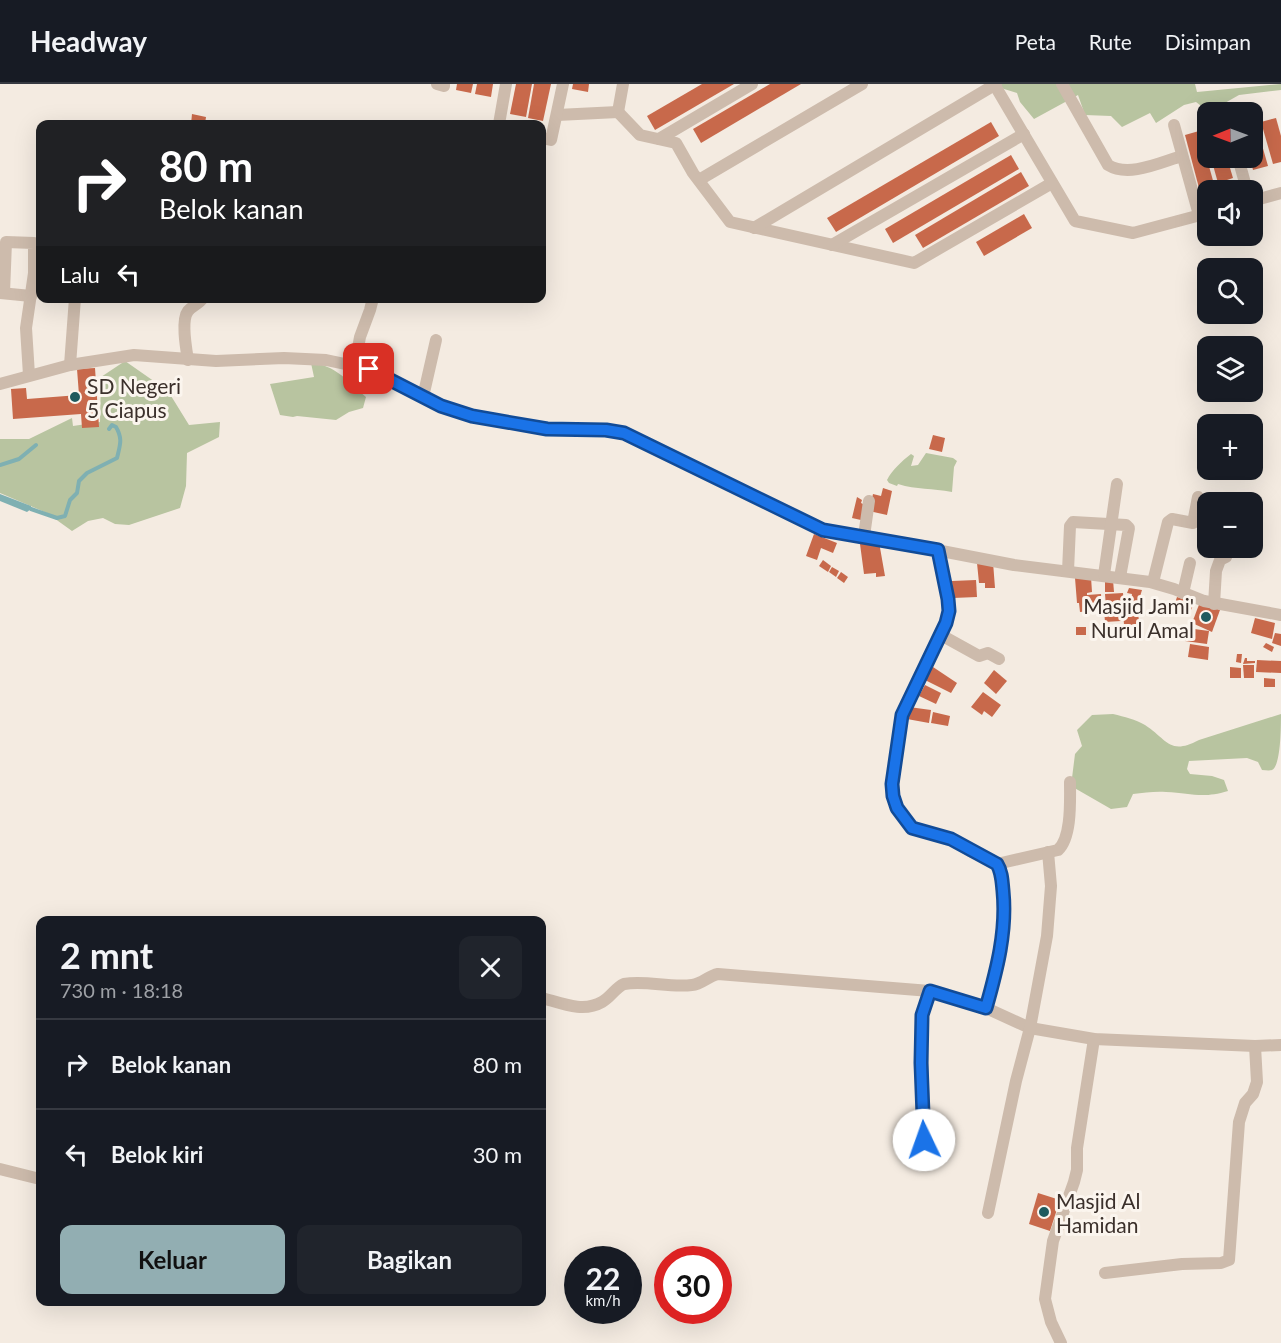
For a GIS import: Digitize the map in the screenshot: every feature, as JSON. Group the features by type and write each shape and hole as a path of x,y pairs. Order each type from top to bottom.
{"street":[{"path":"437,84 444,86 444,84"},
{"path":"500,120 506,84"},
{"path":"546,139 551,140 563,84"},
{"path":"618,112 623,84"},
{"path":"659,140 752,84"},
{"path":"699,180 862,84"},
{"path":"754,228 995,84 1074,221 1133,233 1197,216"},
{"path":"1062,84 1108,165 1116,170 1130,170 1182,156"},
{"path":"557,116 618,112"},
{"path":"618,112 640,135 676,143 729,222 914,263 1052,183"},
{"path":"1174,125 1182,156 1197,196"},
{"path":"832,245 1024,134"},
{"path":"1263,198 1281,193"},
{"path":"28,375 26,328 31,296 35,246 32,242 6,242 2,293 31,296"},
{"path":"70,365 75,303"},
{"path":"188,360 185,319 188,311 200,303"},
{"path":"355,365 360,337 372,303"},
{"path":"423,397 436,340"},
{"path":"0,384 70,365 134,355 188,360 238,361 306,358 355,365 387,377 452,410 547,429 606,430 624,433 823,530 1014,565 1153,582 1214,604 1281,615"},
{"path":"1104,575 1117,484"},
{"path":"864,536 869,501"},
{"path":"1153,582 1168,522 1172,519 1193,523 1197,502"},
{"path":"1068,571 1071,524 1081,521 1126,525 1129,528 1120,577"},
{"path":"938,550 949,611 941,635 902,715 892,784 895,802 912,828 951,839 997,864 1002,875 1005,912 999,962 986,1008"},
{"path":"1214,604 1216,571 1220,560 1224,558"},
{"path":"1183,594 1190,563"},
{"path":"941,635 979,656 988,653 999,659"},
{"path":"997,864 1058,850 1066,839 1070,782"},
{"path":"988,1213 1016,1081 1030,1028 1047,936 1051,886 1048,852"},
{"path":"546,999 575,1007 585,1007 601,1003 624,984 689,986 701,983 718,974 930,991 986,1008 1030,1028 1094,1039 1281,1046"},
{"path":"924,1140 922,1015 930,991"},
{"path":"1061,1343 1051,1322 1045,1299 1053,1241 1077,1170 1077,1148 1094,1039"},
{"path":"1105,1273 1182,1264 1221,1263 1229,1260 1239,1122 1245,1103 1253,1094 1257,1082 1255,1046"},
{"path":"0,1169 36,1178"}],"green space":[{"path":"988,84 1195,84 1197,92 1281,84 1281,90 1239,95 1227,102 1196,102 1184,105 1156,123 1150,113 1122,127 1111,116 1085,115 1078,95 1034,119 1020,102 1017,93"},
{"path":"125,361 168,391 189,425 220,422 219,437 187,453 186,486 180,508 129,525 115,524 103,518 88,521 72,531 47,513 0,493 0,439 29,439 72,418 73,426 100,422 101,377"},
{"path":"311,363 334,370 347,380 366,397 363,408 349,412 336,420 280,415 270,384 314,377"},
{"path":"926,453 953,458 957,461 954,467 952,492 898,484 897,486 889,483 887,480 892,473 911,454 914,456 911,466 918,465"},
{"path":"1113,714 1141,723 1169,744 1181,746 1281,714 1277,761 1272,770 1262,770 1258,762 1247,758 1189,761 1187,769 1190,774 1212,776 1224,780 1228,791 1204,795 1162,792 1133,794 1127,807 1111,809 1071,786 1075,754 1082,746 1077,730 1092,715"}],"water":[{"path":"0,494 31,506 31,509 27,512 0,501"}],"building":[{"path":"457,84 473,84 471,93 456,90"},
{"path":"477,84 493,84 491,97 475,94"},
{"path":"516,84 532,84 526,117 510,114"},
{"path":"534,84 551,84 543,120 528,118"},
{"path":"573,84 589,84 588,92 572,89"},
{"path":"702,84 734,84 655,130 647,116"},
{"path":"770,84 801,84 701,143 693,129"},
{"path":"192,114 206,117 206,120 191,120"},
{"path":"1276,118 1281,136 1281,162 1273,164 1263,121"},
{"path":"991,122 999,136 836,232 827,218"},
{"path":"1197,132 1197,168 1209,168 1213,180 1197,180 1185,135"},
{"path":"1263,148 1268,166 1263,167"},
{"path":"1011,155 1019,169 893,243 885,229"},
{"path":"1214,168 1230,168 1233,178 1217,180"},
{"path":"1021,172 1029,186 923,248 915,235"},
{"path":"1024,214 1032,228 984,256 976,242"},
{"name":"SD Negeri 5 Ciapus","path":"95,368 99,427 82,428 81,414 13,419 11,389 26,388 27,399 79,395 77,369"},
{"path":"933,435 945,438 942,452 929,449"},
{"path":"883,488 892,491 887,515 869,511 873,494 881,496"},
{"path":"857,497 865,505 861,520 852,518"},
{"path":"814,534 837,543 833,553 821,548 817,560 806,556"},
{"path":"879,542 885,576 876,577 876,573 864,574 860,544"},
{"path":"823,560 831,566 828,572 819,566"},
{"path":"993,562 995,588 985,588 985,583 979,583 977,563"},
{"path":"832,567 839,571 836,577 829,572"},
{"path":"841,572 848,577 844,583 837,578"},
{"path":"1091,577 1092,592 1087,595 1101,594 1102,610 1080,612 1075,578"},
{"path":"976,580 977,597 953,598 952,581"},
{"path":"1105,580 1113,580 1114,592 1105,592"},
{"path":"1129,588 1142,590 1137,606 1130,604 1132,594 1127,593"},
{"path":"1123,593 1124,605 1106,607 1105,594"},
{"path":"1177,597 1194,603 1188,617 1181,614 1182,609 1174,606"},
{"name":"Masjid Jami' Nurul Amal","path":"1200,602 1220,610 1212,632 1192,623"},
{"path":"1120,608 1121,621 1105,622 1104,609"},
{"path":"1138,610 1140,637 1125,638 1123,611"},
{"path":"1255,618 1275,623 1272,639 1251,633"},
{"path":"1076,627 1086,627 1086,635 1076,635"},
{"path":"1187,628 1209,631 1207,644 1185,641"},
{"path":"1113,633 1121,633 1121,640 1113,640"},
{"path":"1275,633 1281,634 1281,646 1272,643"},
{"path":"1266,643 1274,647 1272,652 1263,647"},
{"path":"1190,644 1209,647 1208,660 1188,657"},
{"path":"1237,654 1242,654 1241,663 1236,662"},
{"path":"1245,658 1247,661 1255,661 1255,663 1243,664"},
{"path":"1257,660 1281,661 1281,673 1256,672"},
{"path":"1243,665 1254,665 1254,678 1244,678"},
{"path":"933,667 957,683 951,693 923,679"},
{"path":"1230,667 1241,668 1241,678 1230,678"},
{"path":"994,670 1007,681 996,694 984,683"},
{"path":"1264,678 1275,679 1275,687 1264,687"},
{"path":"925,685 941,693 936,704 919,696"},
{"path":"983,692 1001,705 992,717 984,711 982,715 971,707"},
{"path":"909,707 931,710 929,723 907,719"},
{"path":"933,712 950,716 948,726 931,723"},
{"name":"Masjid Al Hamidan","path":"1038,1193 1060,1200 1050,1231 1029,1224"}],"waterway":[{"path":"31,509 57,518 65,516 70,500 77,493 79,481 87,473 117,458 120,435 116,427 112,425 109,429"},
{"path":"0,465 19,459 36,445"}],"place":[{"name":"SD Negeri 5 Ciapus","path":"75,397"},
{"name":"Masjid Jami' Nurul Amal","path":"1206,617"},
{"name":"Masjid Al Hamidan","path":"1044,1212"}],"route":[{"path":"369,369 441,406 472,416 547,429 606,430 624,433 823,530 938,550 949,611 946,623 902,715 892,784 893,796 897,808 912,828 951,839 997,864 1002,875 1005,912 999,962 986,1008 930,991 922,1015 924,1140"}]}
